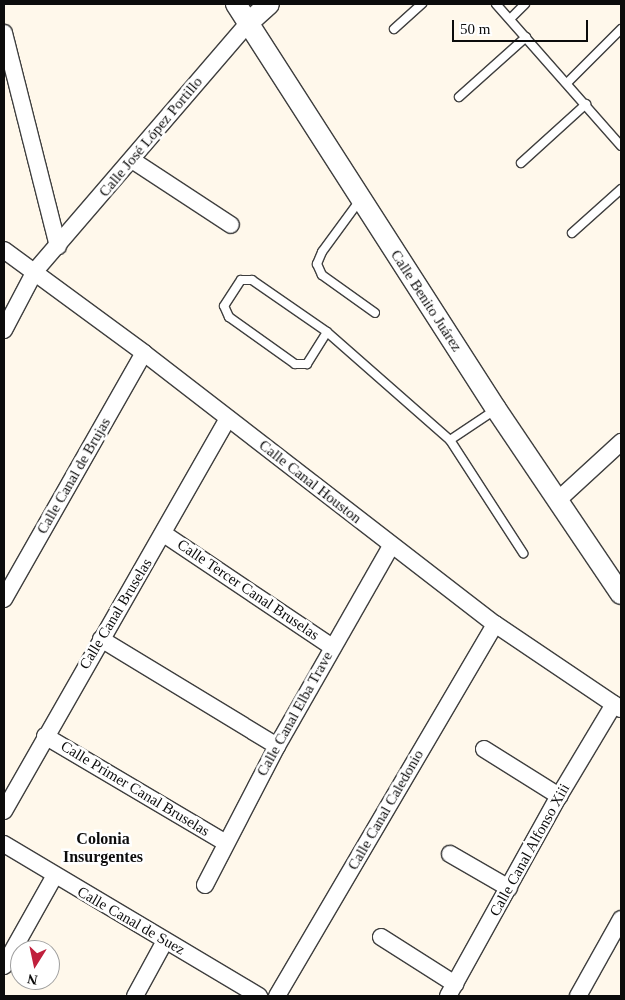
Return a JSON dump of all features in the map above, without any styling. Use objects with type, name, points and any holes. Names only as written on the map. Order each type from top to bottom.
[{"type":"street","name":"Calle Benito Juárez","points":[[236,4],[360,200],[496,409],[620,588]]},
{"type":"street","name":"Calle José López Portillo","points":[[4,330],[35,271],[248,23],[269,4]]},
{"type":"street","points":[[4,33],[7,59],[58,246]]},
{"type":"street","points":[[132,160],[231,225]]},
{"type":"street","name":"Calle Canal Houston","points":[[4,250],[144,353],[391,546],[495,624],[618,706]]},
{"type":"street","name":"Calle Canal de Brujas","points":[[4,599],[144,353]]},
{"type":"street","name":"Calle Canal Bruselas","points":[[4,811],[101,639],[164,534],[228,418]]},
{"type":"street","points":[[558,500],[621,442]]},
{"type":"street","name":"Calle Tercer Canal Bruselas","points":[[164,534],[332,647]]},
{"type":"street","name":"Calle Canal Elba Trave","points":[[205,885],[277,746],[391,546]]},
{"type":"street","name":"Calle Canal Caledonio","points":[[277,996],[495,624]]},
{"type":"street","points":[[101,639],[277,746]]},
{"type":"street","name":"Calle Canal Alfonso Xiii","points":[[452,990],[559,796],[618,706]]},
{"type":"street","name":"Calle Primer Canal Bruselas","points":[[45,736],[226,843]]},
{"type":"street","points":[[484,749],[559,796]]},
{"type":"street","name":"Calle Canal de Suez","points":[[4,844],[54,877],[259,996]]},
{"type":"street","points":[[450,854],[509,888]]},
{"type":"street","points":[[4,966],[54,877]]},
{"type":"street","points":[[578,996],[621,919]]},
{"type":"street","points":[[381,937],[452,990]]},
{"type":"street","points":[[135,996],[166,941]]},
{"type":"lane","points":[[394,29],[422,4]]},
{"type":"lane","points":[[496,4],[568,82],[621,146]]},
{"type":"lane","points":[[510,18],[524,4]]},
{"type":"lane","points":[[568,82],[621,30]]},
{"type":"lane","points":[[459,97],[526,36]]},
{"type":"lane","points":[[521,164],[586,104]]},
{"type":"lane","points":[[572,233],[621,189]]},
{"type":"lane","points":[[360,200],[322,252],[317,264],[322,275],[375,313]]},
{"type":"lane","points":[[327,332],[307,364],[295,364],[229,317],[224,306],[241,280],[252,280],[327,332],[450,440],[523,553]]},
{"type":"lane","points":[[450,440],[496,409]]},
{"type":"district","name":"Colonia Insurgentes","points":[[103,848]]}]
